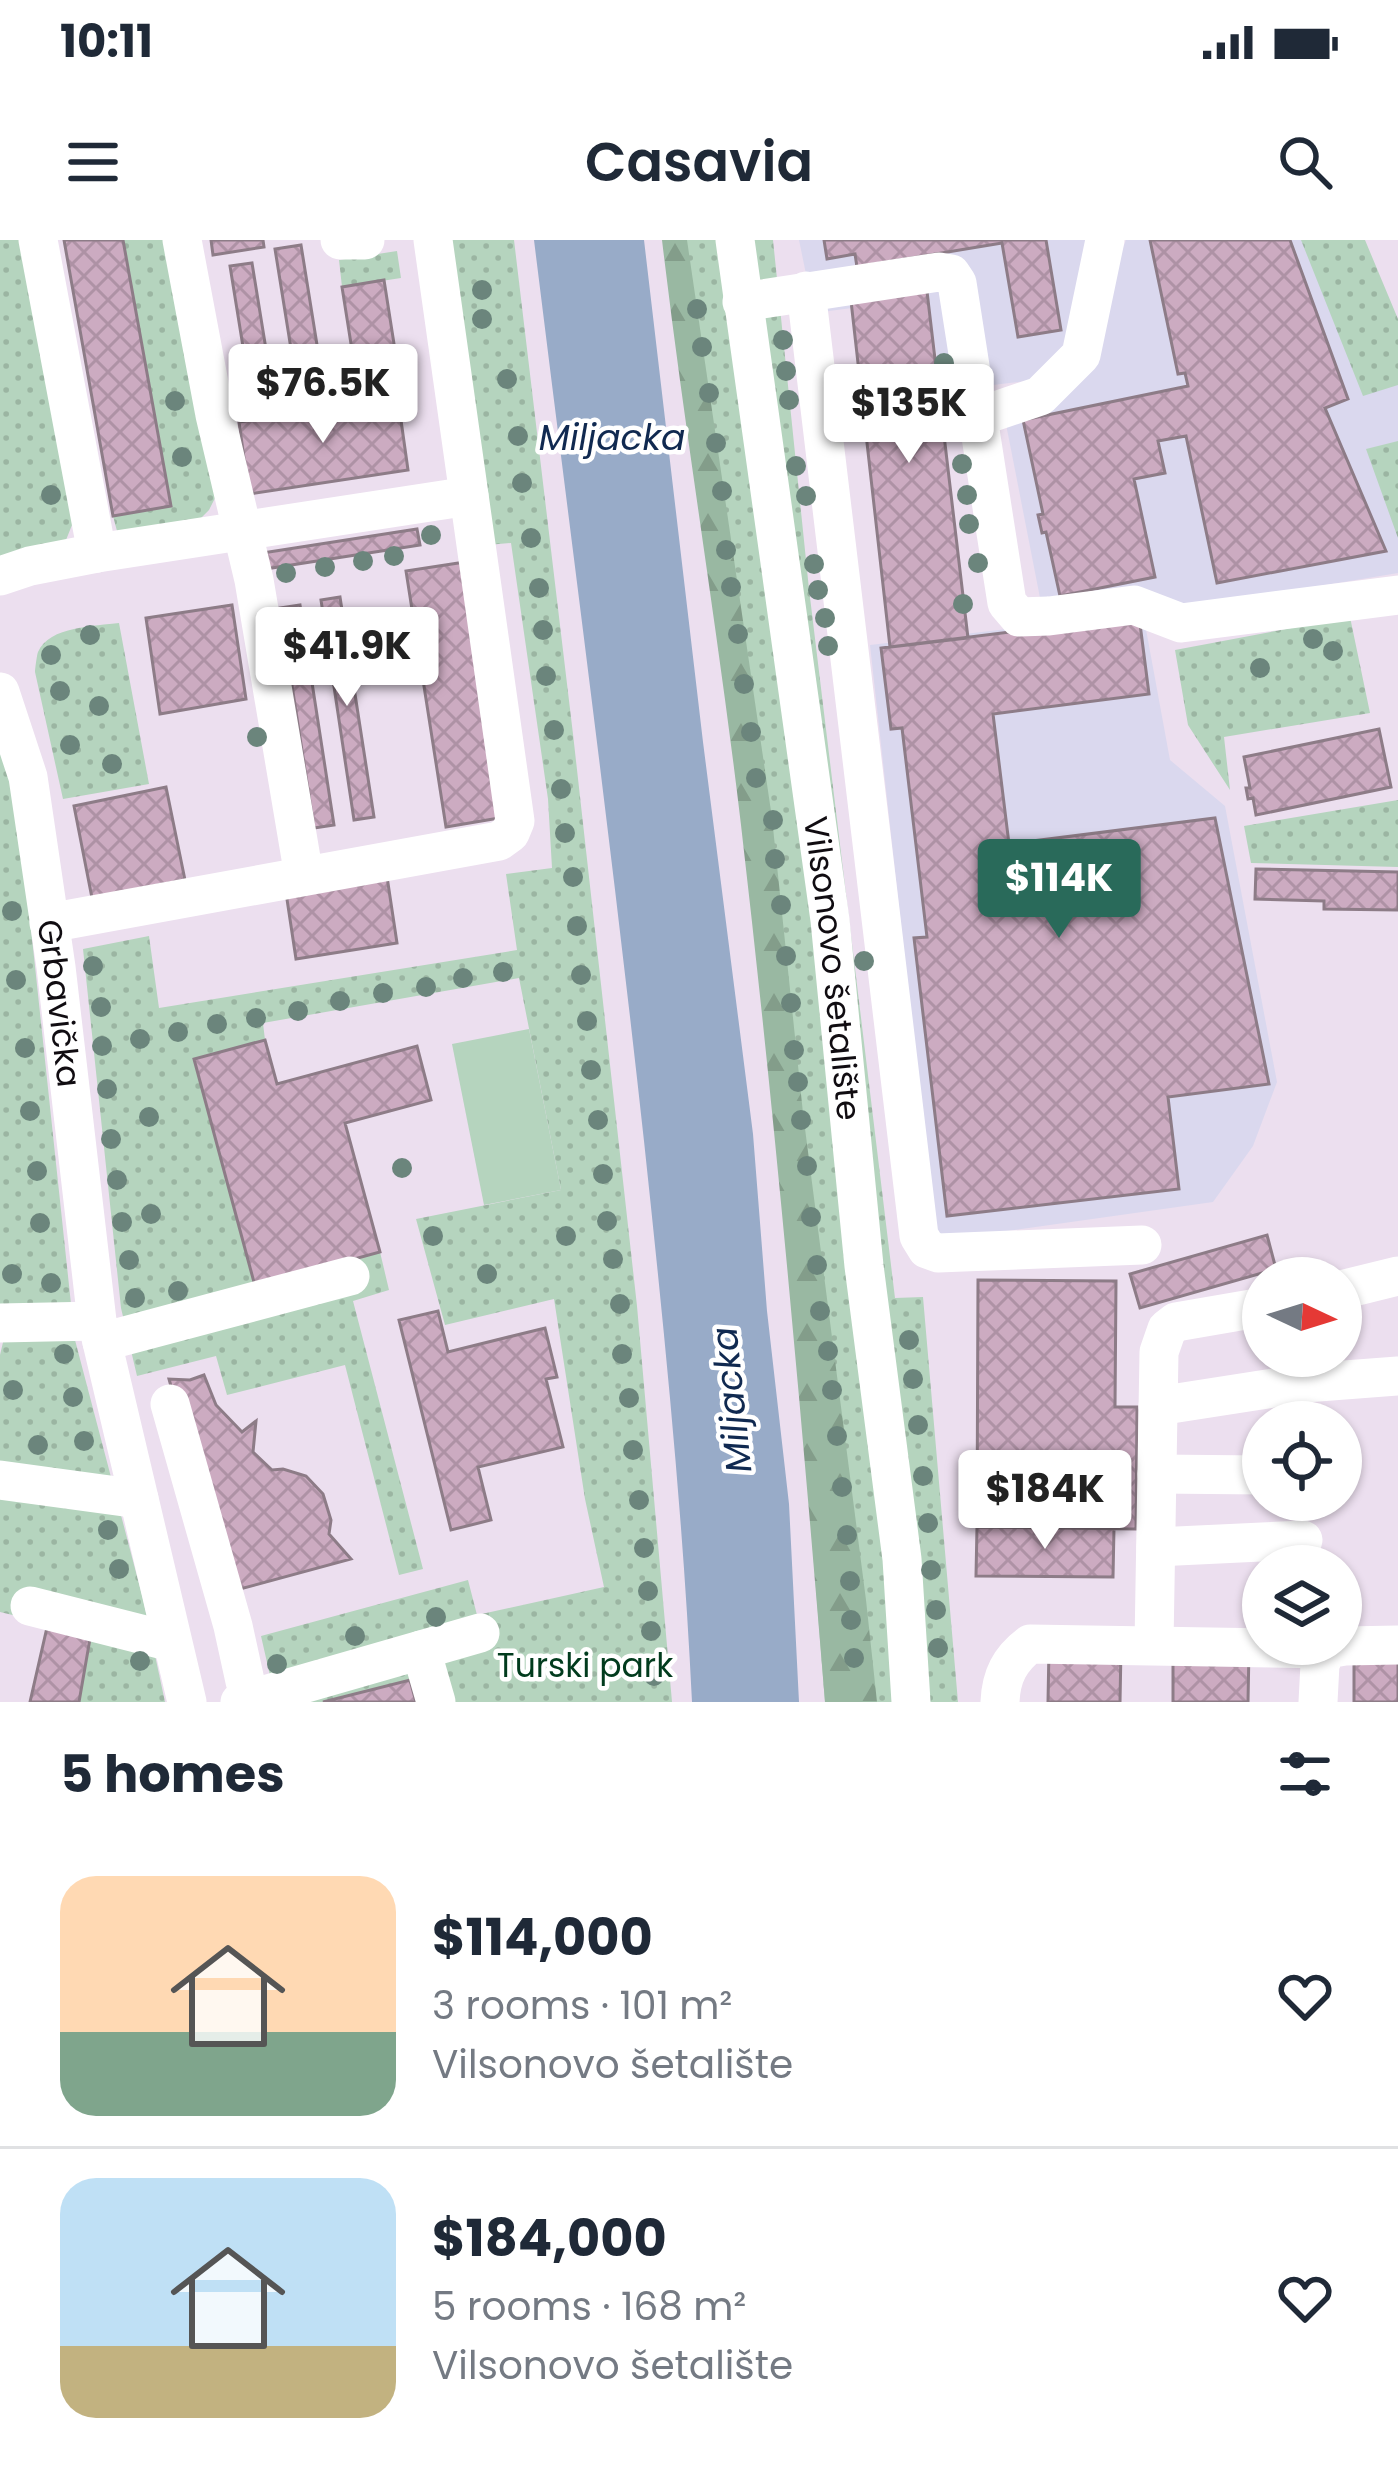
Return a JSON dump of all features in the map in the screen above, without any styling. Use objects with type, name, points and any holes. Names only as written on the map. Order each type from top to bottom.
[{"type":"street","points":[[38,240],[97,553]]},
{"type":"street","points":[[182,240],[215,415],[254,580],[304,876]]},
{"type":"street","points":[[340,240],[365,240]]},
{"type":"street","points":[[49,922],[499,841],[510,833],[515,820],[434,240]]},
{"type":"street","name":"Vilsonovo šetalište","points":[[735,240],[830,920],[864,1266],[902,1559],[911,1702]]},
{"type":"street","points":[[978,417],[1040,396],[1081,355],[1105,240]]},
{"type":"street","points":[[742,302],[951,274],[957,283],[1007,603],[1019,617],[1134,605],[1181,623],[1398,595]]},
{"type":"street","points":[[806,291],[919,1236],[927,1249],[938,1253],[1142,1245]]},
{"type":"street","points":[[0,576],[97,553],[470,496]]},
{"type":"street","name":"Grbavička","points":[[0,692],[28,777],[99,1331],[187,1702]]},
{"type":"street","points":[[805,726],[857,722]]},
{"type":"street","points":[[0,1323],[99,1331],[350,1276]]},
{"type":"street","points":[[1362,1285],[1398,1276]]},
{"type":"street","points":[[1154,1644],[1159,1352],[1167,1329],[1176,1322],[1242,1311]]},
{"type":"street","points":[[1158,1406],[1305,1383],[1398,1376]]},
{"type":"street","points":[[170,1404],[233,1626],[246,1700],[480,1633]]},
{"type":"street","points":[[1157,1474],[1242,1475]]},
{"type":"street","points":[[0,1480],[139,1499]]},
{"type":"street","points":[[1156,1547],[1303,1540]]},
{"type":"street","points":[[30,1606],[172,1642]]},
{"type":"street","points":[[1000,1702],[1011,1659],[1030,1644],[1242,1645]]},
{"type":"street","points":[[1362,1646],[1398,1645]]},
{"type":"street","points":[[421,1650],[436,1702]]},
{"type":"street","points":[[1318,1702],[1320,1665]]},
{"type":"shaded area","points":[[799,240],[1093,240],[1069,344],[1035,380],[942,391],[928,298],[814,313]]},
{"type":"shaded area","points":[[1126,240],[1355,240],[1398,353],[1398,573],[1181,609],[1042,608],[1006,424],[1065,397]]},
{"type":"shaded area","points":[[1143,613],[1170,760],[1225,806],[1277,1082],[1253,1146],[1213,1202],[936,1241],[870,645]]},
{"type":"green space","points":[[0,240],[30,240],[74,520],[66,540],[0,556]]},
{"type":"green space","points":[[123,240],[170,240],[215,498],[200,519],[117,531],[113,516],[170,505]]},
{"type":"green space","name":"Turski park","points":[[445,240],[514,240],[637,1306],[672,1702],[416,1702],[409,1680],[323,1702],[276,1702],[261,1636],[468,1580],[477,1615],[604,1587],[585,1499],[554,1299],[445,1325],[416,1219],[561,1190],[519,978],[263,1023],[265,1040],[194,1059],[255,1285],[380,1252],[389,1290],[353,1301],[423,1569],[399,1575],[345,1365],[227,1395],[216,1356],[137,1376],[121,1308],[83,949],[149,936],[159,1008],[517,950],[506,874],[552,868],[548,799],[511,543],[487,545]]},
{"type":"green space","points":[[662,240],[687,240],[772,818],[803,1113],[877,1702],[825,1702],[753,935]]},
{"type":"green space","points":[[669,240],[773,240],[809,589],[895,1298],[923,1297],[958,1702],[825,1702],[788,1237],[730,719]]},
{"type":"green space","points":[[1301,240],[1365,240],[1398,319],[1398,385],[1363,396]]},
{"type":"green space","points":[[397,251],[401,278],[342,287],[339,260]]},
{"type":"green space","points":[[1398,441],[1398,538],[1366,449]]},
{"type":"green space","points":[[1350,617],[1370,713],[1224,737],[1230,790],[1188,725],[1175,650]]},
{"type":"green space","points":[[119,623],[149,784],[63,799],[35,672],[38,652],[62,632]]},
{"type":"green space","points":[[0,722],[14,769],[71,1304],[0,1306]]},
{"type":"green space","points":[[1398,800],[1398,867],[1251,863],[1244,826]]},
{"type":"green space","points":[[529,1029],[561,1190],[484,1205],[452,1044]]},
{"type":"green space","points":[[4,1338],[75,1340],[165,1702],[79,1702],[91,1634],[0,1612],[0,1355]]},
{"type":"water","name":"Miljacka","points":[[534,240],[644,240],[753,1134],[789,1504],[799,1702],[692,1702],[666,1351],[644,1141]]},
{"type":"building","points":[[64,240],[123,240],[171,506],[113,516]]},
{"type":"building","points":[[211,240],[263,240],[264,247],[213,255]]},
{"type":"building","points":[[824,240],[1046,240],[1061,330],[1018,337],[1002,243],[857,267],[855,254],[827,259]]},
{"type":"building","points":[[1150,240],[1290,240],[1348,399],[1325,408],[1386,551],[1217,583],[1186,436],[1158,441],[1165,473],[1134,479],[1155,577],[1060,596],[1038,515],[1043,514],[1023,420],[1188,386],[1185,373],[1178,374]]},
{"type":"building","points":[[301,245],[322,376],[296,380],[275,249]]},
{"type":"building","points":[[252,263],[271,380],[249,384],[230,266]]},
{"type":"building","points":[[384,280],[397,363],[355,369],[342,287]]},
{"type":"building","points":[[926,283],[968,638],[890,647],[850,292]]},
{"type":"building","points":[[398,399],[408,470],[249,494],[239,422]]},
{"type":"building","points":[[417,529],[420,545],[259,570],[256,554]]},
{"type":"building","points":[[465,562],[505,817],[446,827],[406,571]]},
{"type":"building","points":[[340,597],[374,817],[354,820],[321,600]]},
{"type":"building","points":[[232,605],[246,699],[160,714],[146,618]]},
{"type":"building","points":[[300,605],[334,825],[314,828],[280,608]]},
{"type":"building","points":[[1139,616],[1149,694],[993,714],[1009,844],[1215,818],[1269,1084],[1168,1097],[1179,1189],[947,1216],[914,938],[927,937],[902,728],[891,729],[881,648]]},
{"type":"building","points":[[1379,729],[1391,787],[1256,815],[1253,798],[1248,799],[1244,757]]},
{"type":"building","points":[[166,787],[185,880],[92,898],[74,806]]},
{"type":"building","points":[[1256,869],[1398,872],[1398,910],[1324,909],[1324,901],[1255,899]]},
{"type":"building","points":[[386,870],[397,943],[296,959],[285,886]]},
{"type":"building","points":[[265,1040],[277,1084],[417,1046],[431,1100],[345,1123],[380,1252],[255,1286],[194,1059]]},
{"type":"building","points":[[1267,1235],[1273,1257],[1242,1257],[1242,1279],[1140,1308],[1130,1274]]},
{"type":"building","points":[[978,1280],[1116,1281],[1115,1407],[1137,1407],[1136,1529],[977,1527]]},
{"type":"building","points":[[438,1311],[448,1352],[545,1328],[557,1377],[546,1379],[563,1447],[478,1467],[491,1520],[451,1530],[399,1320]]},
{"type":"building","points":[[204,1375],[216,1405],[242,1432],[256,1421],[253,1452],[272,1470],[306,1476],[323,1494],[331,1520],[329,1534],[351,1559],[229,1592],[169,1379]]},
{"type":"building","points":[[977,1527],[1114,1528],[1113,1577],[976,1576]]},
{"type":"building","points":[[48,1623],[91,1633],[79,1702],[30,1702]]},
{"type":"building","points":[[1049,1648],[1121,1649],[1120,1702],[1048,1702]]},
{"type":"building","points":[[1173,1648],[1242,1649],[1242,1665],[1249,1665],[1248,1702],[1173,1702]]},
{"type":"building","points":[[1362,1656],[1398,1656],[1398,1702],[1354,1702],[1354,1665],[1362,1665]]},
{"type":"building","points":[[410,1680],[416,1702],[323,1702]]}]
